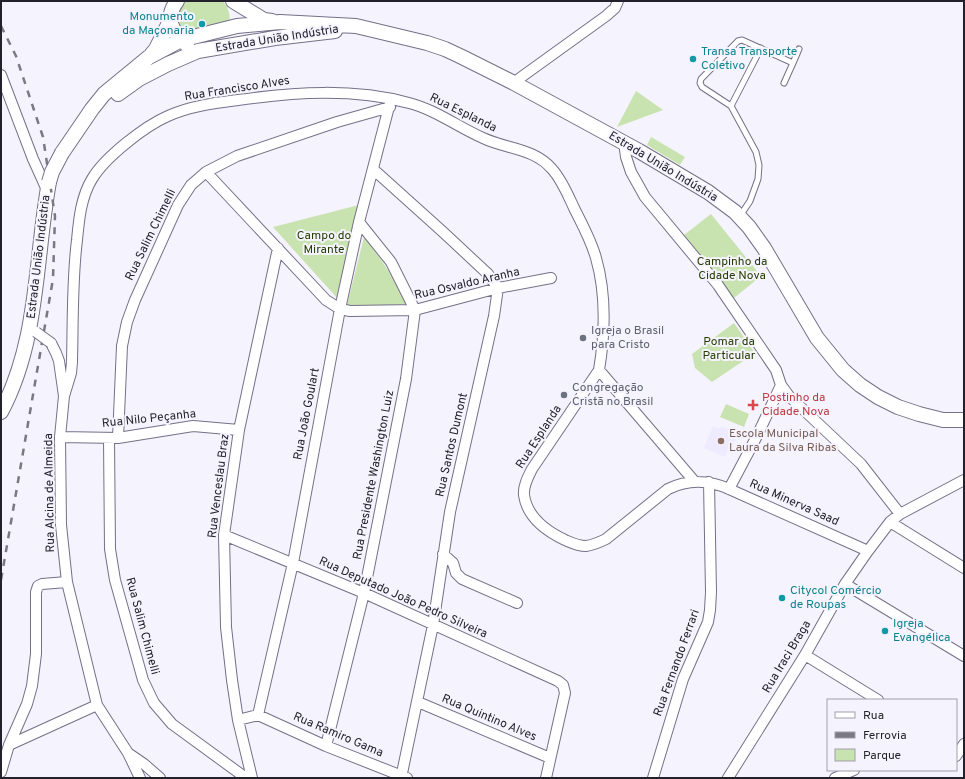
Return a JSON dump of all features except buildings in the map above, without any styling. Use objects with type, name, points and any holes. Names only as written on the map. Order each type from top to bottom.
[{"type":"main road","points":[[232,1],[264,20],[280,22]]},
{"type":"main road","points":[[223,46],[230,40],[237,26],[237,16],[232,1]]},
{"type":"main road","points":[[173,8],[177,35],[181,40],[198,51]]},
{"type":"main road","points":[[149,58],[156,49],[173,8]]},
{"type":"main road","name":"Estrada União Indústria","points":[[1,412],[13,388],[33,330],[48,186],[52,172],[62,153],[92,109],[104,94],[149,58],[181,40],[237,26],[280,22],[356,26],[445,49],[624,142],[708,192],[725,204],[747,224],[764,248],[818,338],[843,370],[860,385],[878,397],[898,407],[943,420],[964,420]]},
{"type":"main road","name":"Estrada União Indústria","points":[[92,109],[106,103],[139,79],[198,51],[275,38],[341,30],[356,26]]},
{"type":"street","points":[[514,84],[520,78],[606,16],[615,8],[618,1]]},
{"type":"street","points":[[1,75],[33,159],[48,186]]},
{"type":"street","name":"Rua Francisco Alves","points":[[64,396],[71,373],[73,271],[79,218],[83,198],[91,180],[101,166],[113,154],[147,128],[166,116],[184,110],[227,102],[304,92],[350,93],[390,103]]},
{"type":"street","name":"Rua João Goulart","points":[[258,715],[293,563],[340,309],[359,222],[390,103]]},
{"type":"street","name":"Rua Salim Chimelli","points":[[247,778],[172,724],[154,703],[143,680],[115,580],[110,549],[113,438],[122,346],[127,322],[135,300],[178,205],[191,185],[206,172],[237,156],[390,103]]},
{"type":"street","name":"Rua Esplanda","points":[[390,103],[420,106],[484,138],[533,154],[543,160],[560,180],[569,196],[596,259],[602,303],[602,351],[599,370],[532,469],[525,483],[523,493],[527,506],[534,518],[554,535],[575,545],[585,546],[596,544],[606,539],[668,490],[679,484],[709,482]]},
{"type":"street","points":[[624,142],[629,167],[645,197],[718,285],[776,370],[781,385],[789,396],[861,464],[900,514]]},
{"type":"street","points":[[373,169],[488,274],[498,288]]},
{"type":"street","points":[[206,172],[326,300],[340,309]]},
{"type":"street","points":[[359,222],[392,262],[415,310]]},
{"type":"street","name":"Rua Venceslau Braz","points":[[247,778],[232,680],[226,628],[224,535],[239,430],[278,248]]},
{"type":"street","name":"Rua Osvaldo Aranha","points":[[340,309],[415,310],[498,288],[551,278]]},
{"type":"street","name":"Rua Santos Dumont","points":[[403,777],[433,625],[450,512],[494,316],[498,288]]},
{"type":"street","name":"Rua Presidente Washington Luiz","points":[[326,746],[364,594],[406,379],[415,310]]},
{"type":"street","name":"Rua Alcina de Almeida","points":[[33,330],[51,343],[56,353],[59,361],[64,396],[60,437],[61,525],[67,582],[97,705],[128,753],[140,778]]},
{"type":"street","points":[[599,370],[695,482]]},
{"type":"street","points":[[729,488],[758,436],[781,385]]},
{"type":"street","name":"Rua Nilo Peçanha","points":[[60,437],[113,438],[193,426],[239,430]]},
{"type":"street","name":"Rua Iraci Braga","points":[[728,778],[805,655],[845,584],[890,522],[900,514],[964,480]]},
{"type":"street","name":"Rua Minerva Saad","points":[[709,482],[729,488],[868,551]]},
{"type":"street","name":"Rua Fernando Ferrari","points":[[652,778],[683,680],[708,622],[711,592],[709,482]]},
{"type":"street","points":[[890,522],[964,568]]},
{"type":"street","name":"Rua Deputado João Pedro Silveira","points":[[224,535],[364,594],[558,681],[563,685],[565,693],[550,758]]},
{"type":"street","points":[[444,554],[453,563],[456,573],[462,580],[517,603]]},
{"type":"street","points":[[1,772],[9,745],[27,704],[32,686],[36,654],[36,592],[38,586],[42,584],[67,582]]},
{"type":"street","points":[[845,584],[964,656]]},
{"type":"street","points":[[805,655],[876,699]]},
{"type":"street","name":"Rua Quintino Alves","points":[[418,702],[550,758]]},
{"type":"street","points":[[9,745],[97,705]]},
{"type":"street","points":[[238,720],[258,715]]},
{"type":"street","name":"Rua Ramiro Gama","points":[[258,715],[326,746],[403,777]]},
{"type":"street","points":[[128,753],[160,778]]},
{"type":"street","points":[[546,778],[550,758]]},
{"type":"street","points":[[835,778],[852,771]]},
{"type":"lane","points":[[740,217],[750,201],[758,179],[759,165],[756,152],[731,106],[702,87],[700,83],[701,79],[738,41],[742,40],[793,63]]},
{"type":"lane","points":[[731,106],[761,48]]},
{"type":"lane","points":[[784,82],[799,49]]},
{"type":"shaded area","name":"Escola Municipal Laura da Silva Ribas","points":[[713,426],[720,429],[721,426],[731,431],[730,436],[736,438],[733,445],[730,444],[725,457],[704,448]]},
{"type":"green space","points":[[183,1],[223,1],[229,12],[230,23],[181,34],[177,28],[177,10]]},
{"type":"green space","points":[[636,91],[663,110],[617,127]]},
{"type":"green space","points":[[651,137],[685,157],[680,165],[647,145]]},
{"type":"green space","name":"Campo do Mirante","points":[[359,205],[338,299],[273,227]]},
{"type":"green space","name":"Campinho da Cidade Nova","points":[[711,214],[761,276],[734,298],[684,235]]},
{"type":"green space","name":"Campo do Mirante","points":[[364,237],[393,277],[406,304],[371,306],[347,305]]},
{"type":"green space","name":"Pomar da Particular","points":[[734,323],[755,353],[712,382],[695,368],[692,354]]},
{"type":"green space","points":[[726,404],[749,414],[744,427],[720,417]]},
{"type":"railway","points":[[1,26],[16,56],[43,137],[55,216],[53,279],[1,580]]},
{"type":"place","name":"Monumento da Maçonaria","points":[[202,24]]},
{"type":"place","name":"Transa Transporte Coletivo","points":[[693,59]]},
{"type":"place","name":"Igreja o Brasil para Cristo","points":[[583,338]]},
{"type":"place","name":"Congregação Cristã no Brasil","points":[[564,395]]},
{"type":"place","name":"Postinho da Cidade Nova","points":[[753,405]]},
{"type":"place","name":"Escola Municipal Laura da Silva Ribas","points":[[721,441]]},
{"type":"place","name":"Citycol Comércio de Roupas","points":[[782,598]]},
{"type":"place","name":"Igreja Evangélica","points":[[885,631]]}]
